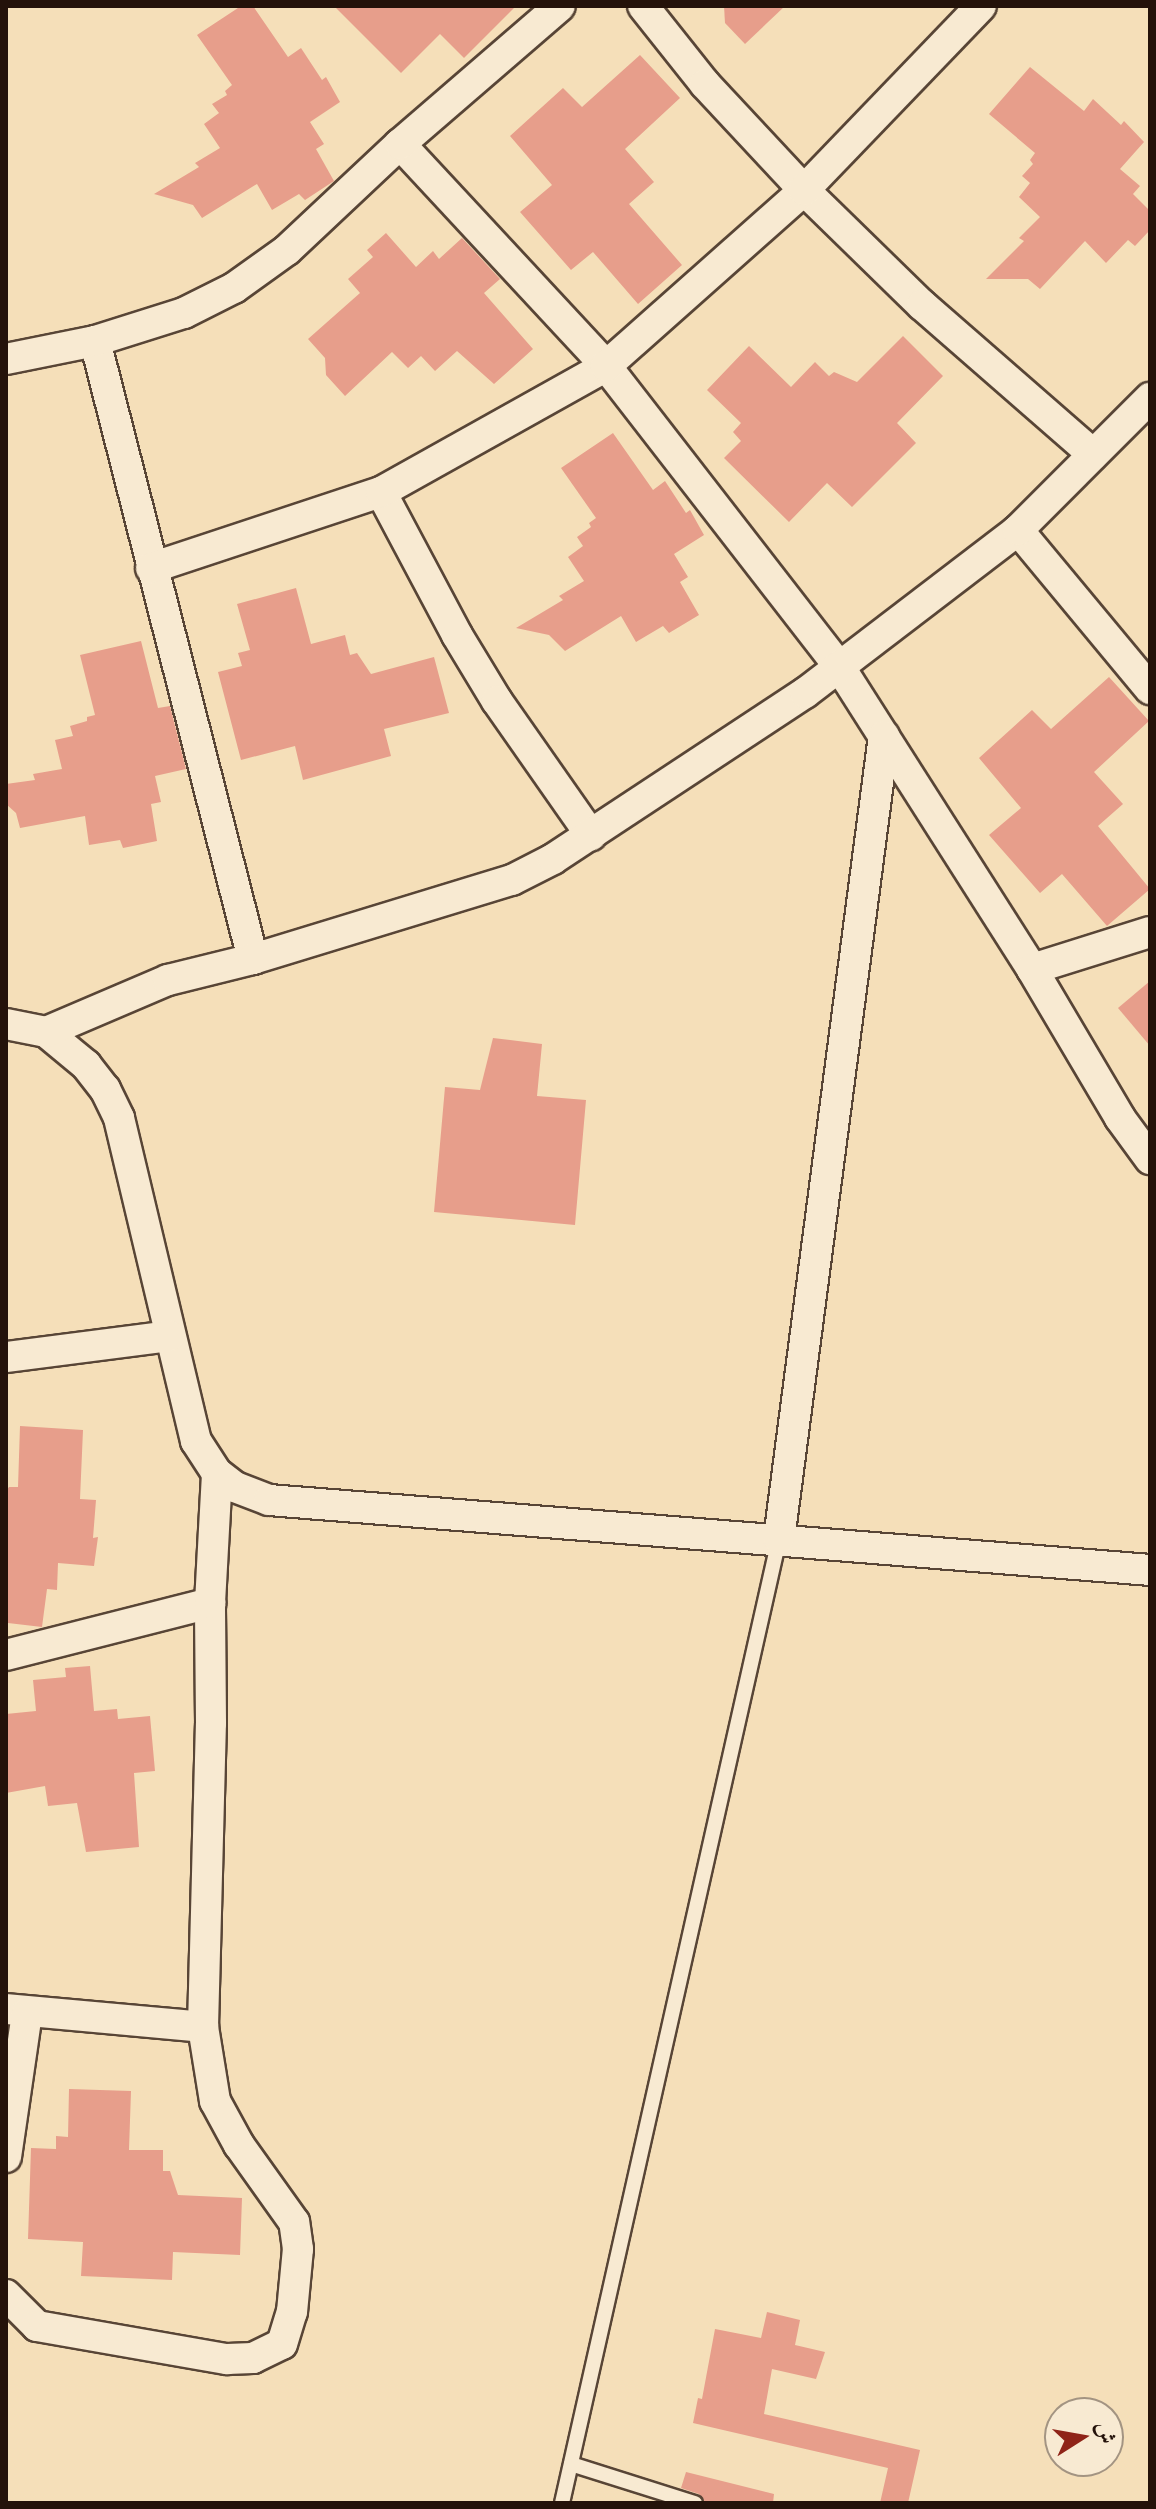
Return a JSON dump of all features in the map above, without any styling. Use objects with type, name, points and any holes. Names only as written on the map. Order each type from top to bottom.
[{"type":"street","points":[[6,359],[95,341],[184,313],[234,288],[287,250],[400,144],[560,6]]},
{"type":"street","points":[[643,6],[705,84],[804,190],[922,305],[1093,454]]},
{"type":"street","points":[[151,568],[381,492],[606,366],[804,190],[981,6]]},
{"type":"street","points":[[400,144],[606,366],[839,666],[1032,969],[1120,1118],[1150,1159]]},
{"type":"street","points":[[95,341],[253,959]]},
{"type":"street","points":[[46,1032],[168,980],[253,959],[512,880],[591,835],[805,693],[1018,530],[1150,398]]},
{"type":"street","points":[[381,492],[497,701],[591,835]]},
{"type":"street","points":[[1018,530],[1150,689]]},
{"type":"street","points":[[779,1539],[884,736]]},
{"type":"street","points":[[1032,969],[1150,932]]},
{"type":"street","points":[[6,1024],[46,1032],[86,1065],[105,1089],[119,1118],[196,1441],[217,1473],[235,1487],[269,1500],[1150,1570]]},
{"type":"street","points":[[6,1357],[170,1336]]},
{"type":"street","points":[[6,2295],[37,2326],[227,2359],[253,2358],[282,2344],[292,2312],[298,2249],[294,2222],[239,2145],[215,2101],[203,2027],[211,1723],[210,1603],[217,1473]]},
{"type":"street","points":[[6,1655],[210,1603]]},
{"type":"street","points":[[6,2157],[16,2011],[203,2027]]},
{"type":"lane","points":[[562,2503],[779,1539]]},
{"type":"lane","points":[[571,2464],[688,2502]]},
{"type":"building","points":[[241,6],[253,6],[288,57],[301,48],[322,80],[326,77],[340,102],[310,122],[324,144],[316,149],[334,181],[305,200],[299,194],[272,210],[257,184],[202,218],[193,205],[154,194],[199,167],[195,163],[220,148],[204,124],[219,113],[212,104],[227,95],[225,91],[232,85],[197,35]]},
{"type":"building","points":[[334,6],[516,6],[464,58],[440,34],[401,73]]},
{"type":"building","points":[[724,6],[785,6],[745,44],[725,23]]},
{"type":"building","points":[[640,55],[680,98],[625,149],[654,182],[629,204],[682,265],[638,304],[593,252],[571,270],[520,212],[552,185],[510,136],[563,88],[582,107]]},
{"type":"building","points":[[1030,67],[1084,111],[1093,99],[1121,125],[1124,121],[1144,142],[1120,169],[1140,186],[1133,194],[1150,211],[1150,230],[1135,246],[1128,240],[1106,263],[1085,241],[1040,289],[1028,279],[986,279],[1024,241],[1019,238],[1040,217],[1019,197],[1030,183],[1022,176],[1033,164],[1030,160],[1035,153],[989,114]]},
{"type":"building","points":[[386,233],[416,267],[433,251],[439,259],[462,238],[500,279],[484,293],[533,349],[494,384],[457,351],[435,371],[421,356],[408,368],[392,352],[345,396],[326,375],[325,358],[308,339],[360,293],[348,279],[373,257],[367,250]]},
{"type":"building","points":[[903,336],[943,376],[897,423],[916,443],[852,507],[827,483],[789,522],[724,458],[741,441],[733,432],[741,423],[707,390],[749,346],[791,387],[815,362],[829,376],[834,372],[857,382]]},
{"type":"building","points":[[613,433],[653,490],[665,481],[686,513],[690,510],[704,535],[674,554],[688,577],[680,582],[699,615],[669,633],[663,626],[636,642],[621,616],[565,651],[549,635],[516,628],[563,600],[559,596],[584,581],[568,557],[583,546],[577,537],[591,527],[589,523],[596,518],[561,468]]},
{"type":"building","points":[[296,588],[311,644],[345,635],[350,655],[357,653],[371,674],[434,657],[449,713],[384,729],[391,756],[303,780],[295,746],[241,760],[218,672],[242,666],[238,653],[250,650],[237,604]]},
{"type":"building","points":[[141,641],[158,708],[170,706],[186,769],[155,776],[161,802],[151,804],[157,841],[123,848],[120,840],[89,845],[85,816],[20,828],[16,813],[6,804],[6,784],[35,780],[33,774],[62,769],[55,740],[73,736],[70,726],[95,715],[80,655]]},
{"type":"building","points":[[1109,677],[1149,721],[1094,772],[1123,804],[1098,826],[1150,889],[1107,926],[1062,874],[1040,893],[989,835],[1021,808],[979,758],[1032,710],[1051,729]]},
{"type":"building","points":[[1150,981],[1150,1046],[1118,1008]]},
{"type":"building","points":[[493,1038],[542,1044],[537,1096],[586,1100],[575,1225],[434,1212],[445,1087],[480,1090]]},
{"type":"building","points":[[20,1426],[83,1430],[80,1499],[96,1500],[93,1538],[98,1537],[94,1566],[58,1563],[57,1590],[47,1589],[42,1627],[8,1623],[6,1614],[6,1491],[9,1487],[18,1487]]},
{"type":"building","points":[[90,1666],[94,1711],[117,1709],[118,1719],[150,1716],[155,1771],[134,1773],[139,1847],[86,1852],[77,1803],[48,1806],[45,1786],[6,1793],[6,1714],[36,1711],[33,1680],[66,1677],[65,1668]]},
{"type":"building","points":[[69,2089],[131,2091],[129,2150],[163,2150],[163,2171],[170,2171],[178,2195],[242,2198],[240,2255],[173,2252],[172,2280],[81,2276],[83,2242],[28,2239],[31,2148],[56,2149],[56,2136],[68,2137]]},
{"type":"building","points":[[767,2312],[800,2320],[795,2345],[825,2352],[816,2379],[772,2369],[764,2414],[920,2450],[908,2503],[880,2503],[888,2468],[693,2423],[698,2398],[702,2399],[715,2329],[761,2338]]},
{"type":"building","points":[[686,2472],[774,2494],[773,2503],[705,2503],[699,2494],[681,2488]]}]
